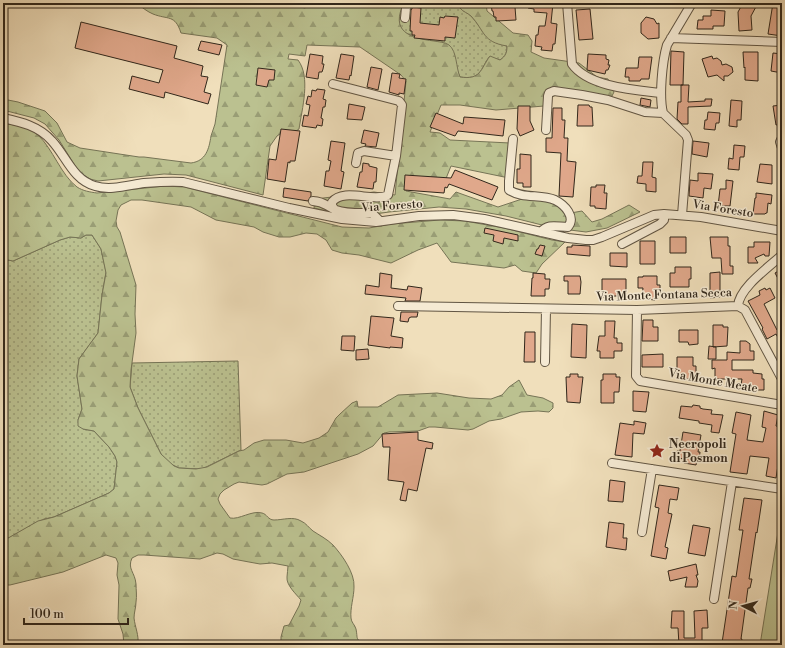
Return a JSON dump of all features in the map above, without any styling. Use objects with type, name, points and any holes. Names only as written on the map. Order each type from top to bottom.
[{"type":"street","points":[[405,18],[408,3]]},
{"type":"street","points":[[568,3],[572,64],[580,73],[606,84],[621,88],[661,93]]},
{"type":"street","points":[[682,215],[688,140],[686,135],[663,113],[661,106],[661,93],[664,53],[667,45],[692,3]]},
{"type":"street","points":[[672,38],[782,42]]},
{"type":"street","points":[[333,84],[399,102],[402,105],[396,156],[388,195],[380,197],[356,195],[336,197],[332,202],[332,206],[336,210]]},
{"type":"street","points":[[546,130],[548,96],[554,91],[595,98],[645,112],[663,113]]},
{"type":"street","name":"Via Foresto","points":[[3,118],[32,126],[44,133],[78,176],[95,186],[109,188],[145,183],[170,181],[183,182],[322,216],[356,221],[380,221],[419,216],[453,215],[484,219],[568,238],[593,240],[612,234],[650,216],[664,214],[715,219],[782,231]]},
{"type":"street","points":[[782,138],[780,142],[782,148]]},
{"type":"street","points":[[513,139],[509,190],[515,194],[555,200],[570,214],[570,224],[568,227],[549,226],[544,228],[541,232]]},
{"type":"street","points":[[356,163],[358,153],[364,151],[396,156]]},
{"type":"street","points":[[313,201],[323,202],[336,210],[353,213],[372,213],[380,221]]},
{"type":"street","points":[[622,244],[660,224],[664,220],[664,214]]},
{"type":"street","name":"Via Monte Fontana Secca","points":[[398,306],[637,310],[738,306],[738,300],[754,280],[782,255]]},
{"type":"street","points":[[738,306],[744,310],[782,379]]},
{"type":"street","points":[[545,362],[546,309]]},
{"type":"street","name":"Via Monte Meate","points":[[637,310],[636,376],[640,381],[782,405]]},
{"type":"street","points":[[612,463],[782,489]]},
{"type":"street","points":[[642,532],[652,469]]},
{"type":"street","points":[[714,599],[732,482]]},
{"type":"green space","points":[[137,3],[241,3],[264,7],[274,3],[288,4],[305,8],[312,3],[404,3],[399,20],[404,31],[417,38],[449,45],[454,51],[460,77],[467,78],[479,73],[490,56],[500,60],[504,57],[506,52],[507,46],[488,39],[476,21],[460,8],[461,3],[486,3],[487,11],[513,33],[528,35],[532,41],[531,52],[544,58],[579,63],[597,77],[608,79],[614,92],[611,98],[562,93],[551,97],[544,106],[496,110],[460,105],[441,105],[430,132],[440,133],[450,140],[510,143],[509,178],[451,166],[445,181],[408,176],[406,191],[450,199],[456,192],[498,207],[525,198],[542,195],[561,208],[565,214],[582,211],[592,222],[602,219],[629,205],[640,212],[607,228],[586,232],[554,228],[506,216],[466,209],[439,207],[368,215],[344,215],[314,208],[315,199],[374,192],[395,195],[406,81],[401,75],[360,47],[307,45],[305,56],[289,54],[288,59],[298,60],[304,75],[305,84],[299,129],[293,133],[283,132],[277,136],[270,146],[263,195],[186,175],[164,174],[98,181],[90,179],[79,172],[59,140],[45,124],[34,118],[3,110],[3,99],[18,102],[45,111],[57,123],[67,142],[80,148],[139,157],[191,163],[196,162],[206,154],[215,124],[227,45],[217,38],[181,33],[179,27],[173,20],[151,13]]},
{"type":"green space","points":[[241,3],[274,3],[264,7]]},
{"type":"green space","points":[[274,3],[312,3],[305,8],[288,4]]},
{"type":"green space","points":[[404,3],[461,3],[460,8],[471,16],[489,38],[494,42],[507,46],[506,54],[500,60],[489,57],[479,73],[472,77],[460,77],[456,67],[424,40],[403,32],[399,22],[400,11]]},
{"type":"green space","points":[[3,123],[22,127],[35,132],[48,147],[71,182],[77,187],[89,192],[97,193],[165,186],[184,187],[342,227],[369,228],[391,224],[440,220],[465,221],[565,242],[542,264],[536,273],[522,271],[515,265],[504,268],[451,262],[437,243],[391,263],[332,250],[326,240],[317,234],[306,233],[290,237],[279,237],[263,232],[254,227],[216,220],[191,207],[142,200],[131,200],[121,205],[118,210],[116,221],[117,227],[120,232],[136,285],[136,333],[130,387],[138,408],[161,454],[174,466],[179,468],[196,469],[207,467],[244,450],[254,443],[264,440],[286,440],[303,443],[319,438],[328,432],[340,414],[352,403],[357,401],[358,407],[378,407],[398,395],[437,393],[469,398],[491,399],[502,395],[509,387],[519,380],[527,395],[543,398],[553,403],[553,408],[549,412],[521,412],[501,419],[489,421],[468,430],[429,427],[418,431],[384,433],[373,446],[358,454],[304,472],[287,474],[267,484],[262,485],[239,482],[224,490],[220,494],[218,499],[220,504],[230,518],[237,518],[258,512],[264,514],[272,520],[291,518],[304,523],[333,545],[344,559],[354,582],[351,619],[356,629],[358,639],[362,645],[281,645],[281,637],[284,626],[289,625],[301,600],[288,583],[288,566],[272,563],[260,564],[249,562],[233,559],[223,554],[217,553],[200,559],[144,555],[138,555],[132,558],[130,565],[136,584],[134,618],[138,645],[124,645],[123,634],[118,619],[119,585],[117,575],[118,563],[116,558],[106,555],[63,572],[10,585],[3,585],[3,541],[38,521],[54,517],[109,493],[114,489],[117,462],[109,447],[94,431],[83,429],[78,426],[78,420],[82,409],[77,376],[79,359],[98,333],[106,273],[101,249],[92,235],[86,235],[81,238],[70,237],[60,240],[13,261],[3,259]]},
{"type":"green space","points":[[86,235],[92,235],[101,249],[106,272],[98,333],[79,359],[77,376],[82,409],[78,420],[83,429],[94,431],[115,456],[117,462],[114,489],[109,493],[54,517],[44,519],[3,541],[3,259],[13,261],[60,240],[70,237],[81,238]]},
{"type":"green space","points":[[238,361],[241,450],[202,469],[179,468],[169,463],[161,454],[138,408],[130,387],[132,363]]},
{"type":"green space","points":[[782,507],[782,645],[760,645]]},
{"type":"building","points":[[491,3],[510,3],[511,7],[515,7],[516,20],[496,21]]},
{"type":"building","points":[[529,3],[553,3],[551,23],[557,24],[555,44],[553,44],[552,51],[541,50],[542,47],[535,46],[539,26],[545,26],[547,13],[534,12],[534,9],[528,8]]},
{"type":"building","points":[[743,3],[758,3],[751,16],[752,30],[739,31],[738,12]]},
{"type":"building","points":[[773,3],[782,5],[782,36],[768,34]]},
{"type":"building","points":[[413,7],[421,8],[420,23],[439,25],[440,17],[458,17],[455,38],[445,37],[445,41],[414,38],[415,35],[412,35],[412,31],[410,31],[411,10]]},
{"type":"building","points":[[590,9],[593,39],[579,40],[576,10]]},
{"type":"building","points":[[711,10],[725,11],[724,26],[713,26],[713,29],[697,29],[698,20],[703,20],[703,16],[711,16]]},
{"type":"building","points":[[646,17],[654,19],[657,24],[659,23],[659,38],[648,39],[641,33],[641,23]]},
{"type":"building","points":[[81,22],[177,46],[174,58],[203,66],[201,76],[208,77],[204,92],[211,94],[208,104],[165,92],[164,98],[129,89],[132,76],[159,83],[163,70],[75,48]]},
{"type":"building","points":[[201,41],[222,45],[219,55],[198,50]]},
{"type":"building","points":[[671,51],[684,52],[683,85],[670,85]]},
{"type":"building","points":[[743,52],[758,52],[758,81],[745,80]]},
{"type":"building","points":[[773,53],[782,54],[782,73],[771,71]]},
{"type":"building","points":[[310,54],[323,56],[323,69],[322,72],[319,72],[318,79],[306,77]]},
{"type":"building","points":[[341,54],[354,56],[349,80],[336,78]]},
{"type":"building","points":[[588,54],[606,55],[606,59],[609,60],[608,65],[610,65],[605,74],[587,70]]},
{"type":"building","points":[[712,56],[713,59],[717,58],[721,61],[722,65],[726,64],[732,67],[733,72],[728,76],[724,76],[724,81],[717,75],[708,77],[702,59]]},
{"type":"building","points":[[639,57],[652,57],[649,79],[629,81],[629,77],[625,77],[626,68],[638,68]]},
{"type":"building","points":[[371,67],[382,69],[378,90],[367,87]]},
{"type":"building","points":[[258,68],[275,70],[274,80],[269,80],[267,87],[256,85]]},
{"type":"building","points":[[392,73],[400,74],[399,78],[406,79],[404,94],[399,93],[399,95],[389,92]]},
{"type":"building","points":[[681,85],[689,85],[688,102],[712,99],[711,106],[688,107],[688,124],[682,124],[677,119],[678,102],[681,102]]},
{"type":"building","points":[[317,89],[325,90],[323,99],[326,100],[321,118],[323,119],[322,126],[317,125],[316,128],[302,126],[304,115],[308,116],[310,105],[306,104],[308,96],[311,97],[312,90],[316,91]]},
{"type":"building","points":[[641,98],[651,100],[650,107],[640,105]]},
{"type":"building","points":[[731,100],[742,101],[741,120],[737,120],[737,127],[729,126]]},
{"type":"building","points":[[349,104],[365,107],[362,120],[347,119]]},
{"type":"building","points":[[578,105],[589,105],[592,107],[593,126],[577,126]]},
{"type":"building","points":[[782,105],[782,124],[776,125],[773,106]]},
{"type":"building","points":[[518,106],[530,106],[530,121],[534,130],[520,136],[517,129]]},
{"type":"building","points":[[553,108],[562,108],[562,120],[565,120],[564,138],[568,138],[567,161],[576,162],[573,197],[559,196],[561,153],[546,152],[546,138],[552,138]]},
{"type":"building","points":[[708,112],[720,113],[719,123],[716,123],[715,130],[704,129]]},
{"type":"building","points":[[436,113],[463,124],[464,117],[505,120],[503,136],[458,131],[455,136],[430,127]]},
{"type":"building","points":[[281,129],[300,131],[295,161],[290,161],[290,163],[288,162],[285,182],[267,179],[269,159],[276,160]]},
{"type":"building","points":[[364,130],[379,133],[376,147],[365,146],[366,144],[361,143]]},
{"type":"building","points":[[331,141],[345,143],[341,171],[344,172],[341,189],[324,186],[326,171],[329,171],[331,161],[328,160]]},
{"type":"building","points":[[693,141],[709,143],[707,157],[692,154]]},
{"type":"building","points":[[734,145],[745,146],[744,157],[740,157],[739,170],[728,169],[729,158],[733,159]]},
{"type":"building","points":[[520,154],[531,155],[531,187],[523,187],[523,183],[517,183],[517,169],[520,169]]},
{"type":"building","points":[[643,162],[653,162],[652,177],[656,178],[656,192],[646,191],[646,184],[637,183],[638,176],[642,176]]},
{"type":"building","points":[[363,163],[377,168],[376,182],[374,182],[373,189],[357,187],[360,172],[362,172]]},
{"type":"building","points":[[760,164],[772,165],[772,184],[757,182]]},
{"type":"building","points":[[455,170],[498,187],[492,200],[449,184],[447,188],[445,187],[444,193],[404,190],[405,175],[451,178]]},
{"type":"building","points":[[698,173],[713,174],[711,189],[704,188],[703,198],[689,196],[690,180],[698,181]]},
{"type":"building","points":[[726,180],[733,181],[730,206],[718,206],[720,189],[726,189]]},
{"type":"building","points":[[596,185],[605,185],[604,193],[607,193],[606,209],[590,206],[591,187],[596,187]]},
{"type":"building","points":[[284,188],[311,192],[311,196],[308,201],[283,197]]},
{"type":"building","points":[[756,193],[772,195],[771,204],[768,203],[767,213],[765,214],[753,214]]},
{"type":"building","points":[[485,228],[518,235],[518,241],[504,238],[503,244],[493,241],[494,235],[484,233]]},
{"type":"building","points":[[670,237],[686,237],[686,253],[670,253]]},
{"type":"building","points":[[710,237],[728,237],[728,246],[730,246],[730,266],[733,266],[733,274],[722,274],[721,258],[712,258]]},
{"type":"building","points":[[640,241],[655,241],[655,264],[640,264]]},
{"type":"building","points":[[754,242],[770,242],[769,256],[765,256],[764,254],[755,258],[758,263],[748,263],[748,247],[754,247]]},
{"type":"building","points":[[540,245],[545,246],[542,256],[535,254]]},
{"type":"building","points":[[572,245],[590,246],[590,256],[567,254],[567,247],[572,247]]},
{"type":"building","points":[[610,253],[627,253],[627,267],[610,266]]},
{"type":"building","points":[[675,267],[691,267],[689,287],[670,287],[670,273],[675,273]]},
{"type":"building","points":[[782,269],[782,286],[775,273]]},
{"type":"building","points":[[720,272],[720,297],[710,298],[710,273]]},
{"type":"building","points":[[380,273],[392,275],[391,288],[407,290],[408,286],[422,288],[420,301],[405,301],[406,298],[365,294],[366,285],[379,287]]},
{"type":"building","points":[[533,273],[545,274],[545,279],[550,279],[549,289],[545,289],[545,296],[531,296]]},
{"type":"building","points":[[564,276],[580,276],[580,294],[568,294],[568,281],[564,281]]},
{"type":"building","points":[[657,276],[657,285],[660,285],[660,296],[655,296],[655,300],[642,297],[643,288],[638,288],[638,277]]},
{"type":"building","points":[[602,279],[626,279],[626,296],[602,297]]},
{"type":"building","points":[[765,288],[766,290],[770,288],[775,298],[764,304],[777,330],[782,327],[782,345],[776,334],[767,339],[762,329],[763,328],[748,301],[760,295],[759,291]]},
{"type":"building","points":[[401,312],[418,312],[417,317],[409,318],[408,322],[400,321]]},
{"type":"building","points":[[371,316],[394,318],[391,336],[403,338],[402,348],[368,345]]},
{"type":"building","points":[[643,320],[653,320],[653,327],[658,327],[658,341],[642,341]]},
{"type":"building","points":[[605,321],[615,321],[614,338],[617,338],[617,343],[622,343],[622,351],[614,351],[614,358],[600,358],[600,351],[597,351],[599,336],[605,336]]},
{"type":"building","points":[[572,324],[587,325],[586,358],[571,357]]},
{"type":"building","points":[[713,325],[723,325],[723,327],[728,327],[727,346],[713,347]]},
{"type":"building","points":[[679,330],[698,330],[698,344],[689,345],[688,342],[679,342]]},
{"type":"building","points":[[525,332],[535,332],[535,362],[524,362]]},
{"type":"building","points":[[342,336],[355,336],[354,351],[341,350]]},
{"type":"building","points":[[740,341],[746,341],[750,344],[750,351],[754,351],[754,360],[732,360],[732,370],[753,370],[753,373],[762,374],[762,379],[764,379],[764,390],[754,390],[754,387],[751,387],[751,385],[741,385],[742,379],[715,379],[715,368],[712,369],[712,360],[727,360],[727,352],[740,353]]},
{"type":"building","points":[[709,346],[716,347],[716,359],[708,359]]},
{"type":"building","points":[[368,349],[369,359],[356,360],[356,350]]},
{"type":"building","points":[[663,354],[663,367],[642,367],[642,355]]},
{"type":"building","points":[[677,357],[693,357],[693,366],[696,366],[696,379],[681,379],[681,376],[677,376]]},
{"type":"building","points":[[570,374],[578,374],[578,377],[583,377],[580,403],[567,402],[566,377],[570,377]]},
{"type":"building","points":[[603,374],[616,374],[616,377],[620,377],[619,392],[614,392],[614,403],[601,403],[601,380],[603,380]]},
{"type":"building","points":[[633,391],[649,392],[646,412],[633,411]]},
{"type":"building","points":[[693,405],[700,406],[700,408],[703,409],[712,410],[711,414],[723,415],[719,433],[711,432],[712,425],[699,423],[699,421],[679,418],[681,406],[692,407]]},
{"type":"building","points":[[764,411],[778,415],[776,426],[780,427],[779,433],[781,433],[778,449],[782,449],[782,460],[779,459],[776,478],[766,476],[769,458],[750,456],[747,474],[730,472],[736,434],[732,433],[736,412],[751,415],[747,440],[763,442],[766,428],[762,427]]},
{"type":"building","points":[[634,421],[646,423],[644,434],[633,433],[632,457],[615,455],[620,423],[634,425]]},
{"type":"building","points":[[418,432],[418,440],[433,443],[432,449],[426,448],[417,491],[408,489],[406,501],[400,500],[404,482],[388,480],[390,447],[383,447],[382,434]]},
{"type":"building","points":[[683,432],[701,435],[698,452],[700,452],[699,461],[697,461],[696,465],[684,463],[685,459],[676,458],[677,451],[680,451]]},
{"type":"building","points":[[610,480],[625,482],[623,502],[608,501]]},
{"type":"building","points":[[659,485],[679,488],[677,500],[670,499],[668,513],[672,514],[665,547],[668,548],[666,559],[651,556],[659,508],[655,507]]},
{"type":"building","points":[[744,498],[762,500],[749,579],[752,579],[750,588],[748,588],[741,645],[736,645],[722,643],[732,576],[736,577],[743,530],[739,530]]},
{"type":"building","points":[[609,522],[624,524],[623,538],[627,538],[626,550],[606,547]]},
{"type":"building","points":[[693,525],[710,528],[705,556],[688,553]]},
{"type":"building","points":[[696,564],[698,575],[696,575],[698,581],[697,587],[685,587],[687,577],[670,581],[668,571]]},
{"type":"building","points":[[707,610],[708,628],[702,628],[702,645],[679,645],[678,628],[671,628],[672,611],[684,611],[684,638],[695,638],[694,611]]},
{"type":"place","name":"Necropoli di Posmon","points":[[657,451]]}]
